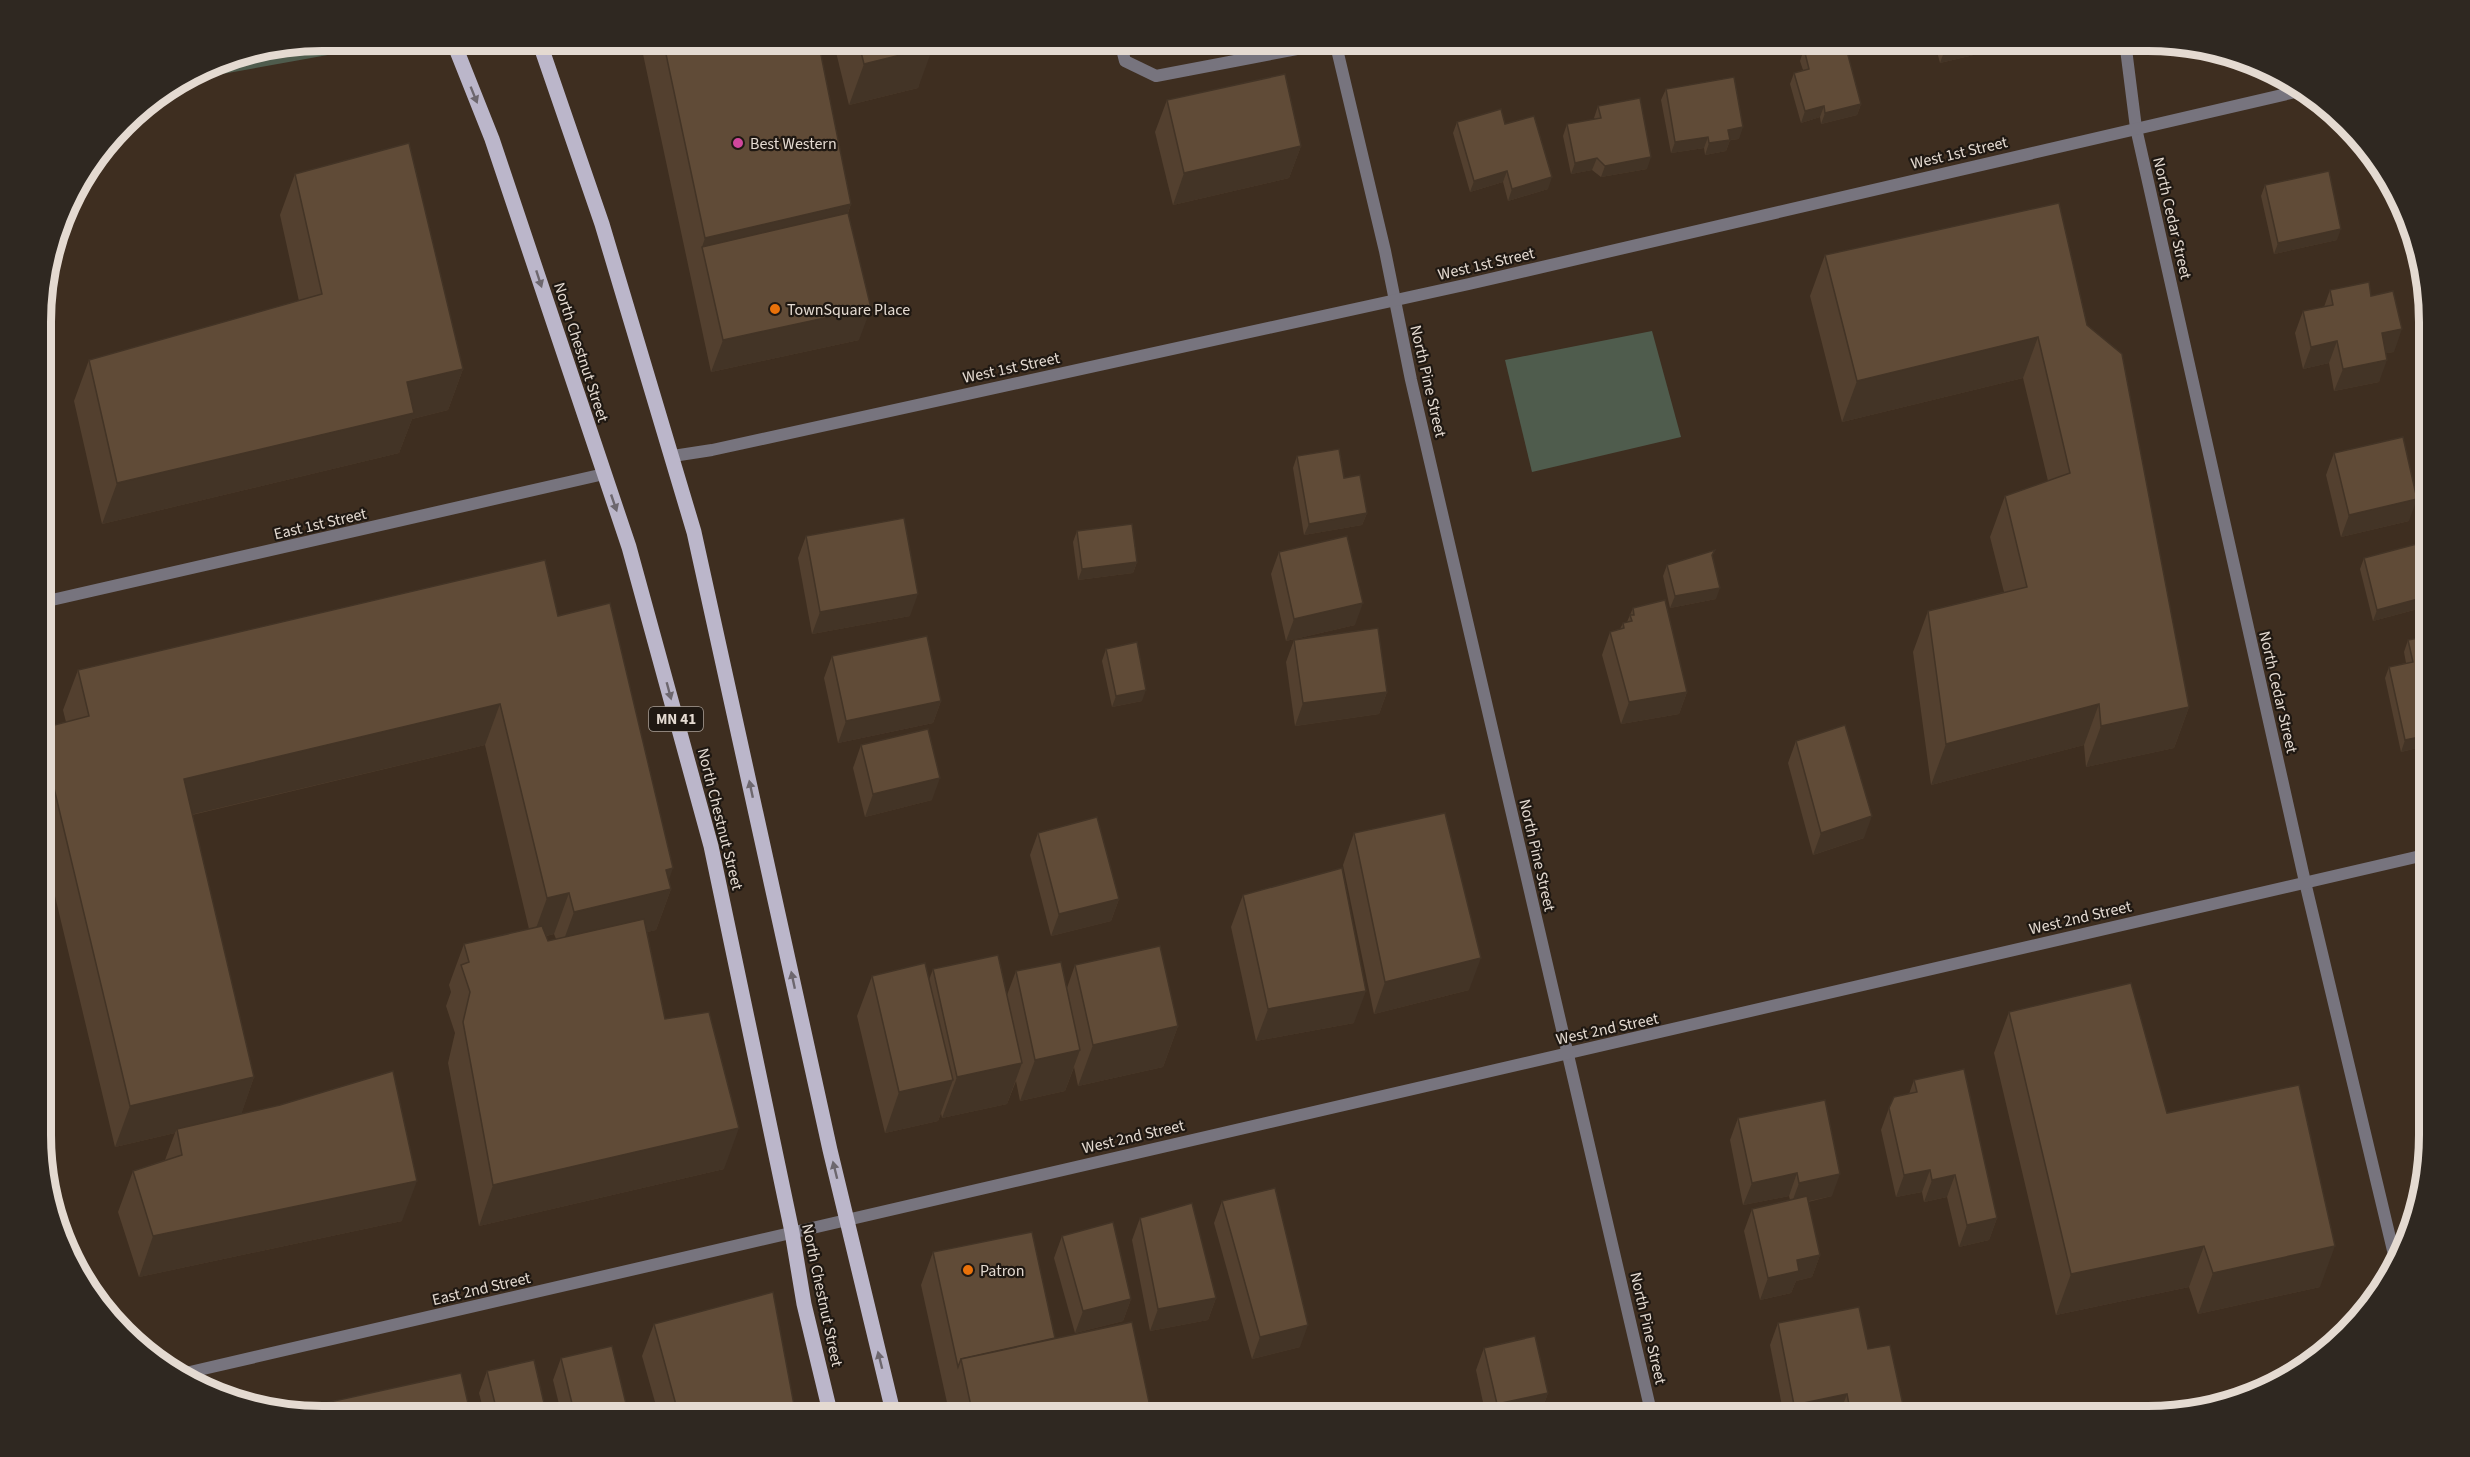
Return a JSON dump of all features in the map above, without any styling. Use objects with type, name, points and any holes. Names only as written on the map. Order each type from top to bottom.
[{"type":"main road","name":"North Chestnut Street","points":[[457,51],[492,139],[629,547],[711,846],[792,1232],[804,1304],[829,1406]]},
{"type":"main road","name":"North Chestnut Street","points":[[543,51],[602,224],[694,531],[830,1150],[861,1287],[891,1406]]},
{"type":"street","points":[[1123,51],[1125,61],[1156,76],[1285,51]]},
{"type":"street","name":"North Pine Street","points":[[1339,51],[1385,251],[1393,300],[1650,1406]]},
{"type":"street","name":"North Cedar Street","points":[[2127,51],[2136,128],[2305,882],[2393,1250]]},
{"type":"street","name":"West 1st Street","points":[[673,456],[712,450],[1393,300],[2292,93]]},
{"type":"street","name":"East 1st Street","points":[[51,600],[604,474]]},
{"type":"street","name":"West 2nd Street","points":[[792,1232],[2419,856]]},
{"type":"street","name":"East 2nd Street","points":[[190,1372],[792,1232]]},
{"type":"green space","points":[[350,51],[207,77],[235,65],[269,56],[287,53]]},
{"type":"green space","points":[[1652,331],[1681,437],[1532,472],[1505,360]]},
{"type":"building","name":"Best Western","points":[[665,51],[820,51],[851,204],[705,238]]},
{"type":"building","points":[[861,51],[917,51],[864,64]]},
{"type":"building","points":[[1804,51],[1847,51],[1861,104],[1825,113],[1824,106],[1805,111],[1794,73],[1809,69]]},
{"type":"building","points":[[1285,74],[1301,146],[1184,173],[1167,100]]},
{"type":"building","points":[[1734,77],[1743,127],[1728,130],[1730,140],[1709,143],[1708,137],[1675,142],[1666,89]]},
{"type":"building","points":[[1640,98],[1651,157],[1605,166],[1597,158],[1575,163],[1567,124],[1601,118],[1598,106]]},
{"type":"building","points":[[1501,109],[1505,124],[1534,116],[1552,177],[1512,189],[1507,171],[1474,181],[1457,122]]},
{"type":"building","points":[[409,143],[463,369],[407,382],[414,413],[117,483],[89,360],[322,294],[295,174]]},
{"type":"building","points":[[2329,171],[2341,229],[2278,243],[2265,185]]},
{"type":"building","points":[[2059,203],[2087,325],[2122,354],[2189,707],[2101,726],[2099,704],[1946,744],[1928,611],[2027,587],[2005,496],[2070,473],[2038,337],[1857,381],[1825,255]]},
{"type":"building","name":"TownSquare Place","points":[[848,213],[871,308],[723,340],[702,247]]},
{"type":"building","points":[[2369,282],[2371,296],[2393,291],[2402,329],[2382,333],[2387,360],[2343,369],[2337,341],[2311,347],[2303,311],[2333,305],[2330,290]]},
{"type":"building","points":[[2403,437],[2417,499],[2349,515],[2334,453]]},
{"type":"building","points":[[1339,449],[1344,478],[1360,475],[1367,513],[1309,524],[1297,456]]},
{"type":"building","points":[[904,518],[918,594],[820,612],[806,536]]},
{"type":"building","points":[[1132,524],[1137,562],[1082,569],[1077,531]]},
{"type":"building","points":[[1347,536],[1363,603],[1294,619],[1279,552]]},
{"type":"building","points":[[2419,543],[2419,599],[2377,610],[2364,558]]},
{"type":"building","points":[[1715,550],[1712,555],[1720,588],[1675,596],[1667,565]]},
{"type":"building","points":[[545,560],[558,616],[610,603],[673,868],[666,870],[671,889],[574,912],[569,893],[547,898],[500,704],[184,779],[254,1077],[130,1106],[51,775],[51,726],[89,716],[78,670]]},
{"type":"building","points":[[1665,600],[1687,692],[1629,702],[1610,632],[1624,628],[1623,623],[1632,621],[1630,615],[1634,615],[1633,608]]},
{"type":"building","points":[[1378,628],[1387,692],[1303,703],[1294,640]]},
{"type":"building","points":[[927,636],[941,701],[846,721],[832,656]]},
{"type":"building","points":[[2419,638],[2419,737],[2405,740],[2389,667],[2413,662],[2408,640]]},
{"type":"building","points":[[1137,642],[1146,690],[1116,696],[1106,649]]},
{"type":"building","points":[[1845,725],[1872,816],[1821,833],[1796,741]]},
{"type":"building","points":[[928,729],[940,778],[873,794],[861,745]]},
{"type":"building","points":[[1445,813],[1481,958],[1385,982],[1354,833]]},
{"type":"building","points":[[1097,817],[1119,899],[1059,914],[1038,833]]},
{"type":"building","points":[[1342,868],[1366,991],[1268,1009],[1243,895]]},
{"type":"building","points":[[644,919],[665,1019],[709,1012],[739,1128],[493,1185],[463,1022],[470,992],[461,965],[469,962],[464,944],[542,926],[548,941]]},
{"type":"building","points":[[1160,946],[1178,1026],[1093,1045],[1075,965]]},
{"type":"building","points":[[998,955],[1022,1063],[957,1077],[933,969]]},
{"type":"building","points":[[1061,962],[1080,1050],[1035,1060],[1016,971]]},
{"type":"building","points":[[925,963],[953,1080],[899,1092],[872,976]]},
{"type":"building","points":[[2131,983],[2167,1113],[2299,1085],[2335,1246],[2213,1273],[2204,1246],[2071,1274],[2009,1012]]},
{"type":"building","points":[[1964,1069],[1997,1218],[1967,1225],[1955,1175],[1932,1180],[1930,1170],[1904,1175],[1889,1108],[1894,1097],[1917,1092],[1914,1080]]},
{"type":"building","points":[[393,1071],[417,1181],[153,1236],[133,1171],[182,1155],[177,1129],[280,1105]]},
{"type":"building","points":[[1825,1100],[1840,1174],[1799,1183],[1797,1173],[1752,1183],[1738,1118]]},
{"type":"building","points":[[1275,1188],[1308,1325],[1260,1337],[1222,1201]]},
{"type":"building","points":[[1807,1196],[1820,1255],[1797,1260],[1799,1271],[1768,1278],[1752,1209]]},
{"type":"building","points":[[1192,1203],[1216,1298],[1158,1309],[1140,1218]]},
{"type":"building","points":[[1113,1222],[1131,1299],[1083,1311],[1062,1236]]},
{"type":"building","points":[[1032,1232],[1055,1338],[961,1359],[958,1367],[933,1252]]},
{"type":"building","points":[[773,1292],[794,1405],[676,1406],[654,1324]]},
{"type":"building","points":[[1859,1307],[1868,1349],[1890,1345],[1903,1405],[1849,1406],[1847,1394],[1794,1405],[1778,1323]]},
{"type":"building","points":[[1132,1322],[1150,1406],[971,1406],[961,1359]]},
{"type":"building","points":[[1535,1336],[1548,1393],[1497,1404],[1484,1348]]},
{"type":"building","points":[[612,1346],[627,1406],[573,1406],[561,1358]]},
{"type":"building","points":[[534,1360],[545,1406],[496,1406],[487,1371]]},
{"type":"building","points":[[461,1373],[469,1406],[326,1406],[325,1403]]},
{"type":"place","name":"Best Western","points":[[738,143]]},
{"type":"place","name":"TownSquare Place","points":[[775,309]]},
{"type":"place","name":"Patron","points":[[968,1270]]}]
